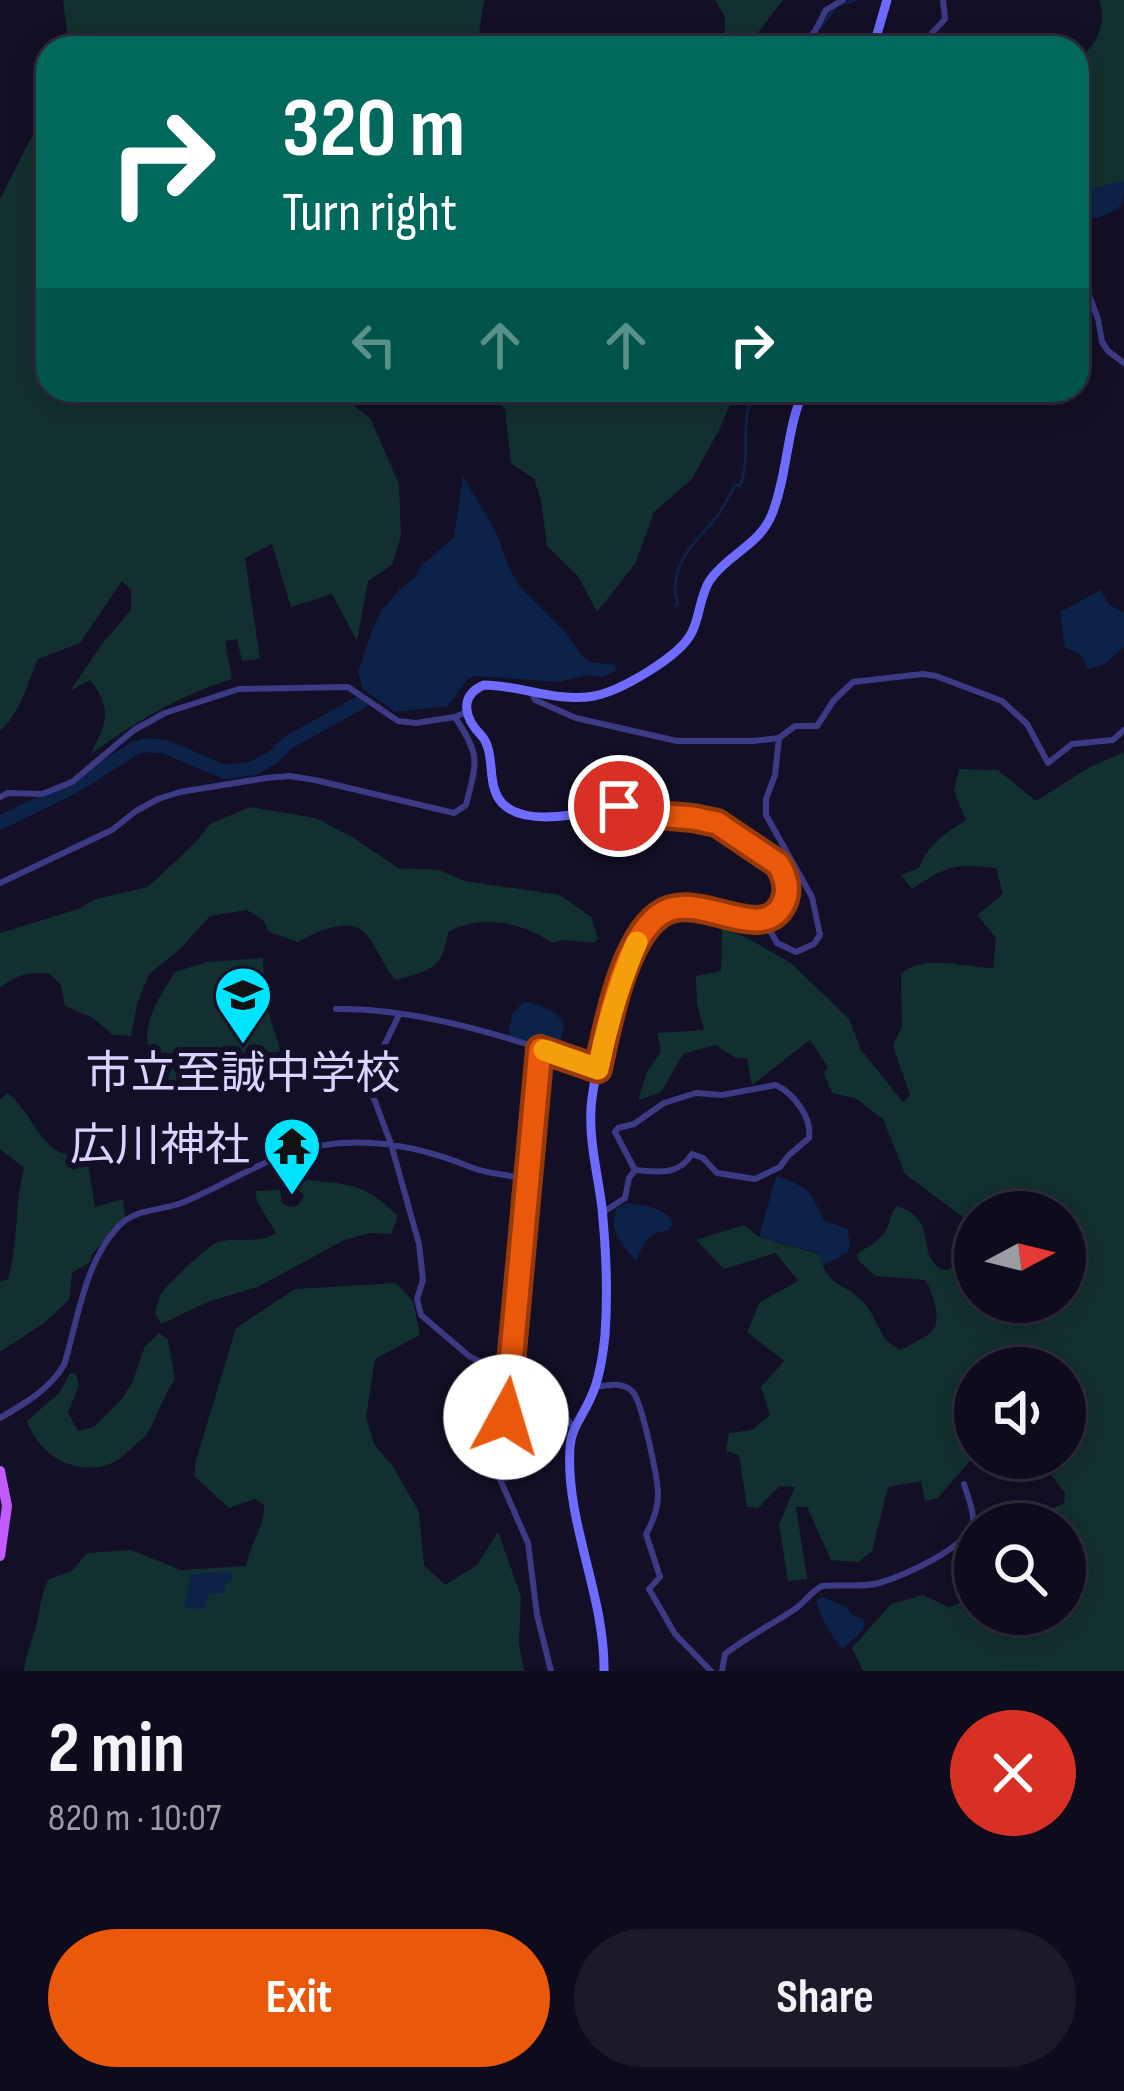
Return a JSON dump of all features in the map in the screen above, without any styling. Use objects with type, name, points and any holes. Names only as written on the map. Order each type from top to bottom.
[{"type":"main road","points":[[876,36],[887,0]]},
{"type":"main road","points":[[604,1671],[573,1491],[570,1444],[602,1361],[606,1312],[602,1213],[591,1106],[606,1032],[626,967],[655,917],[687,905],[742,920],[764,920],[782,906],[787,884],[778,864],[717,823],[611,805],[568,815],[529,817],[516,812],[501,803],[495,790],[487,743],[460,715],[475,689],[484,686],[562,697],[597,696],[644,673],[682,646],[694,627],[709,582],[769,522],[783,482],[798,402]]},
{"type":"main road","points":[[0,1472],[7,1506],[0,1556]]},
{"type":"street","points":[[811,36],[826,10],[843,0]]},
{"type":"street","points":[[932,36],[945,20],[943,0]]},
{"type":"street","points":[[1089,295],[1102,342],[1124,363]]},
{"type":"street","points":[[530,691],[535,700],[576,718],[664,739],[753,741],[779,738],[795,726],[817,727],[853,682],[922,674],[954,681],[1002,701],[1027,724],[1048,763],[1072,744],[1112,740],[1124,730]]},
{"type":"street","points":[[0,797],[42,794],[72,782],[149,722],[239,688],[348,688],[398,722],[460,715],[475,748],[466,805],[454,813],[315,780],[266,778],[158,799],[112,830],[0,883]]},
{"type":"street","points":[[764,920],[777,943],[796,952],[814,944],[820,935],[812,897],[766,815],[779,738]]},
{"type":"street","points":[[787,884],[800,879]]},
{"type":"street","points":[[336,1009],[450,1023],[598,1069]]},
{"type":"street","points":[[399,1015],[383,1045],[374,1096],[419,1244],[421,1315],[469,1357],[543,1395],[574,1429]]},
{"type":"street","points":[[540,1049],[499,1477],[528,1543],[537,1616],[551,1671]]},
{"type":"street","points":[[776,1084],[797,1101],[810,1129],[809,1138],[780,1167],[755,1179],[717,1173],[692,1154],[685,1166],[673,1172],[635,1170],[615,1132],[618,1127],[634,1124],[664,1102],[696,1093],[722,1095],[776,1084]]},
{"type":"street","points":[[0,1418],[58,1376],[97,1258],[119,1224],[136,1212],[186,1202],[251,1169],[300,1150],[338,1143],[420,1148],[479,1171],[526,1181]]},
{"type":"street","points":[[602,1213],[625,1198],[635,1170]]},
{"type":"street","points":[[595,1387],[624,1386],[640,1405],[658,1492],[654,1520],[646,1534],[659,1576],[649,1589],[675,1634],[712,1671]]},
{"type":"street","points":[[722,1671],[725,1654],[794,1610],[814,1588],[881,1583],[959,1544],[973,1525],[964,1484]]},
{"type":"green space","points":[[63,0],[484,0],[479,36],[68,36]]},
{"type":"green space","points":[[715,0],[783,0],[758,36],[725,36],[725,17]]},
{"type":"green space","points":[[1099,0],[1124,0],[1124,187],[1089,195],[1089,49],[1102,18]]},
{"type":"green space","points":[[33,134],[36,402],[349,402],[370,418],[399,484],[401,535],[392,565],[368,581],[357,641],[332,594],[291,607],[272,544],[245,558],[260,659],[242,661],[237,639],[225,641],[232,679],[158,710],[91,754],[104,725],[102,700],[90,680],[70,691],[131,610],[131,590],[122,581],[80,643],[38,659],[18,707],[0,731],[0,199]]},
{"type":"green space","points":[[498,402],[732,402],[692,479],[654,512],[635,564],[597,612],[578,576],[547,546],[534,479],[511,463],[505,409]]},
{"type":"green space","points":[[1124,752],[1124,1671],[863,1671],[852,1648],[891,1604],[923,1595],[954,1605],[954,1635],[1086,1635],[1086,1503],[1064,1503],[1065,1493],[1054,1479],[1086,1479],[1086,1347],[954,1347],[954,1479],[938,1498],[925,1501],[921,1481],[888,1487],[872,1551],[858,1562],[831,1560],[807,1507],[796,1507],[807,1579],[788,1581],[779,1524],[795,1487],[780,1486],[758,1508],[747,1507],[739,1455],[726,1451],[729,1433],[752,1430],[770,1415],[761,1387],[784,1361],[747,1332],[760,1302],[798,1281],[776,1253],[724,1269],[696,1240],[744,1225],[759,1237],[819,1254],[833,1280],[865,1304],[884,1336],[901,1350],[935,1327],[930,1290],[925,1280],[875,1276],[857,1254],[883,1234],[897,1206],[918,1219],[938,1267],[954,1266],[954,1323],[1086,1323],[1086,1191],[954,1191],[954,1210],[905,1174],[883,1119],[855,1098],[832,1093],[824,1074],[828,1067],[810,1040],[752,1085],[747,1059],[715,1045],[683,1054],[661,1092],[638,1100],[647,1072],[661,1051],[657,1033],[704,1030],[696,976],[721,971],[722,928],[791,963],[849,1019],[861,1050],[903,1102],[910,1095],[893,1046],[902,1026],[901,974],[933,963],[993,968],[996,938],[977,915],[1003,894],[996,868],[951,868],[912,889],[901,875],[919,868],[933,846],[966,820],[954,791],[959,769],[998,770],[1036,801]]},
{"type":"green space","points":[[250,807],[316,818],[398,868],[439,870],[465,881],[560,895],[591,917],[598,938],[594,943],[552,943],[515,926],[474,923],[448,932],[442,955],[432,967],[395,980],[366,934],[356,927],[330,928],[298,942],[269,932],[264,921],[247,910],[210,916],[149,974],[131,1036],[113,1035],[93,1018],[65,1006],[61,985],[50,974],[24,975],[0,988],[0,933],[96,899],[148,887],[210,824]]},
{"type":"green space","points":[[263,958],[265,1002],[280,1049],[272,1065],[243,1067],[232,1082],[163,1085],[149,1053],[148,1027],[175,972],[207,962]]},
{"type":"green space","points":[[8,1093],[52,1147],[87,1157],[95,1207],[123,1199],[125,1217],[90,1262],[72,1273],[69,1300],[0,1352],[0,1282],[8,1279],[11,1265],[24,1168],[0,1149],[0,1099]]},
{"type":"green space","points":[[299,1182],[347,1185],[376,1197],[398,1216],[391,1234],[370,1233],[344,1240],[258,1287],[210,1301],[161,1324],[155,1313],[161,1294],[206,1250],[218,1242],[262,1239],[276,1233],[255,1191],[280,1190],[282,1203],[297,1206],[304,1196],[297,1188]]},
{"type":"green space","points":[[396,1283],[413,1301],[420,1335],[375,1359],[366,1417],[374,1444],[419,1512],[424,1565],[445,1585],[477,1565],[498,1532],[521,1596],[519,1643],[524,1671],[24,1671],[49,1579],[72,1571],[87,1553],[131,1550],[181,1570],[246,1566],[264,1505],[255,1499],[229,1508],[194,1476],[236,1328],[295,1289]]},
{"type":"green space","points":[[159,1333],[168,1340],[175,1379],[144,1437],[118,1460],[97,1467],[64,1462],[44,1449],[27,1421],[60,1392],[70,1373],[76,1374],[79,1385],[68,1413],[78,1431],[94,1427],[121,1400],[145,1346]]},
{"type":"water","points":[[1124,181],[1120,207],[1089,220],[1089,189]]},
{"type":"water","points":[[463,476],[496,532],[520,587],[582,656],[590,662],[615,665],[616,671],[558,682],[477,676],[467,679],[448,706],[395,712],[363,689],[358,673],[382,610],[454,537]]},
{"type":"water","points":[[1100,590],[1110,605],[1124,613],[1124,647],[1105,664],[1087,669],[1080,655],[1065,648],[1060,612]]},
{"type":"water","points":[[524,1001],[547,1008],[560,1019],[564,1024],[560,1043],[551,1048],[508,1037],[512,1014]]},
{"type":"water","points":[[776,1176],[803,1188],[825,1221],[847,1229],[848,1252],[822,1266],[819,1253],[759,1237]]},
{"type":"water","points":[[627,1203],[659,1210],[673,1223],[669,1231],[647,1239],[636,1261],[614,1223],[617,1208]]},
{"type":"water","points":[[229,1572],[234,1576],[224,1593],[209,1594],[204,1609],[184,1608],[191,1574]]},
{"type":"water","points":[[823,1597],[865,1619],[863,1630],[843,1649],[820,1613],[816,1600]]},
{"type":"waterway","points":[[821,27],[837,5],[855,0]]},
{"type":"waterway","points":[[675,606],[676,578],[684,556],[718,515],[735,485],[740,486],[750,402]]},
{"type":"waterway","points":[[0,823],[148,745],[166,747],[225,772],[254,768],[289,742],[361,702]]},
{"type":"slow traffic","points":[[544,1050],[598,1069],[637,942]]},
{"type":"place","name":"市立至誠中学校","points":[[243,1046]]},
{"type":"place","name":"広川神社","points":[[292,1197]]},
{"type":"route","points":[[506,1417],[540,1049],[598,1069],[626,967],[655,917],[687,905],[753,922],[774,914],[786,896],[787,884],[778,864],[717,823],[619,806]]}]
